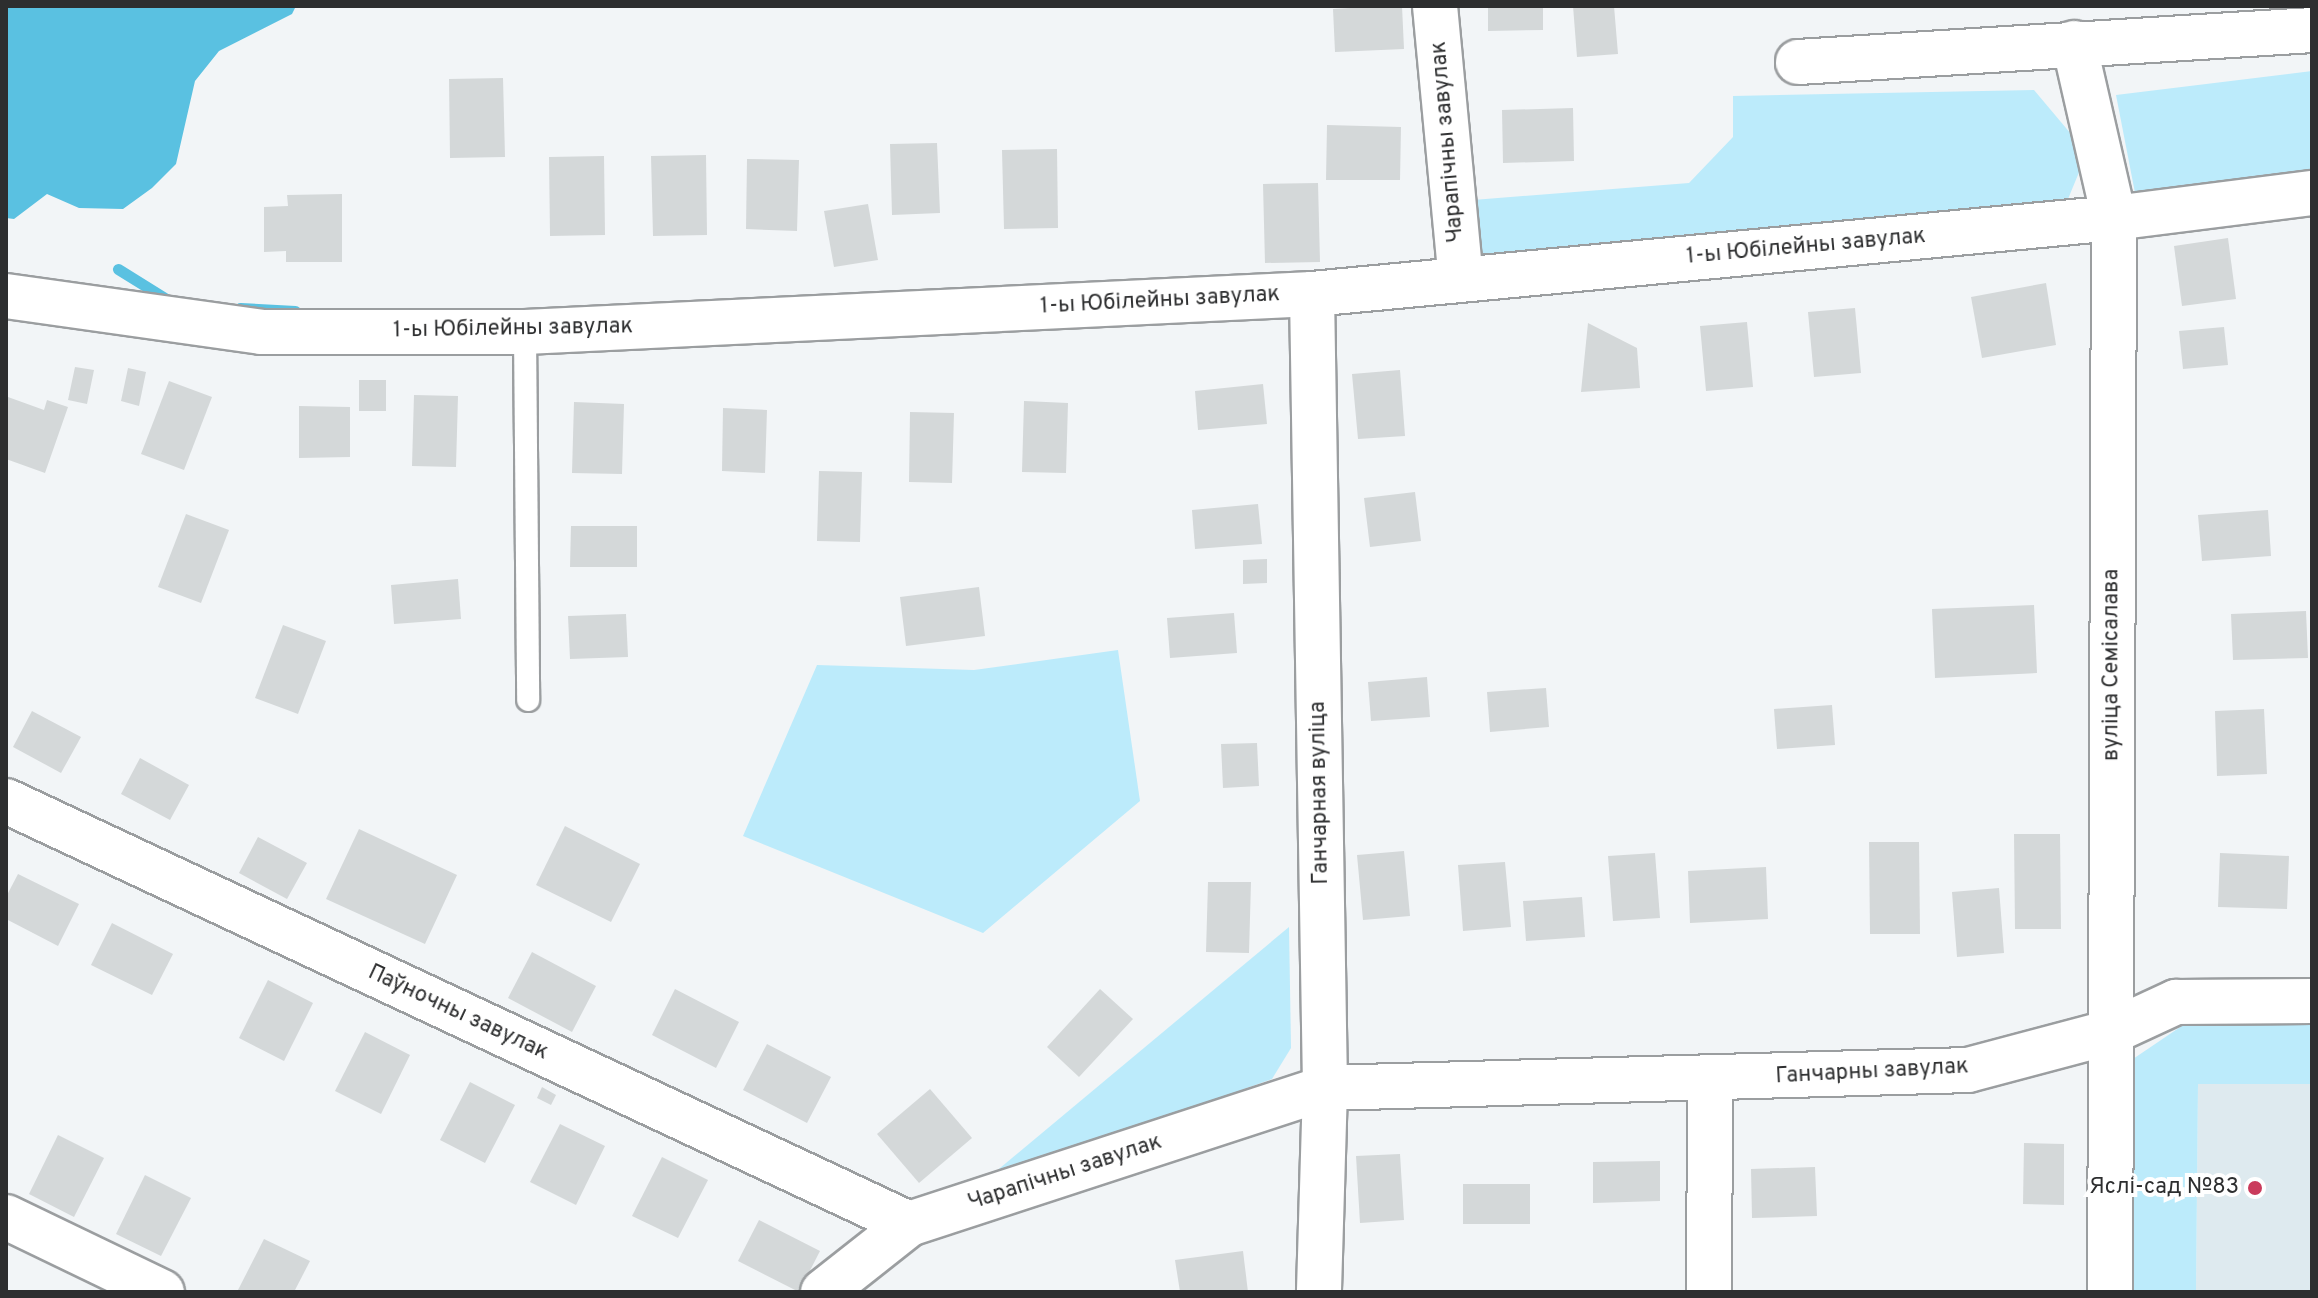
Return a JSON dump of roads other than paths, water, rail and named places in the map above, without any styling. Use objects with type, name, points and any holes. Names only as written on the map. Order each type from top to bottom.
[{"type":"street","name":"Чарапічны завулак","points":[[1435,6],[1461,279]]},
{"type":"street","points":[[1798,62],[2312,30]]},
{"type":"street","name":"вуліца Семісалава","points":[[2074,43],[2114,218],[2110,1292]]},
{"type":"street","name":"1-ы Юбілейны завулак","points":[[6,296],[261,332],[525,332],[1312,294],[2114,218],[2312,193]]},
{"type":"street","name":"Ганчарная вуліца","points":[[1312,294],[1325,1088],[1319,1292]]},
{"type":"street","name":"Паўночны завулак","points":[[6,801],[909,1224]]},
{"type":"street","name":"Ганчарны завулак","points":[[1325,1088],[1710,1080],[1968,1070],[2111,1032],[2176,1002],[2312,1001]]},
{"type":"street","points":[[1709,1292],[1710,1080]]},
{"type":"street","name":"Чарапічны завулак","points":[[823,1292],[909,1224],[1325,1088]]},
{"type":"street","points":[[6,1217],[162,1292]]},
{"type":"lane","points":[[525,332],[528,700]]},
{"type":"water","points":[[6,6],[296,6],[292,14],[219,51],[195,81],[176,164],[152,188],[123,209],[79,208],[47,194],[14,219],[6,218]]},
{"type":"waterway","points":[[118,269],[168,300]]},
{"type":"waterway","points":[[240,308],[295,311]]},
{"type":"place","name":"Яслі-сад №83","points":[[2255,1188]]}]
